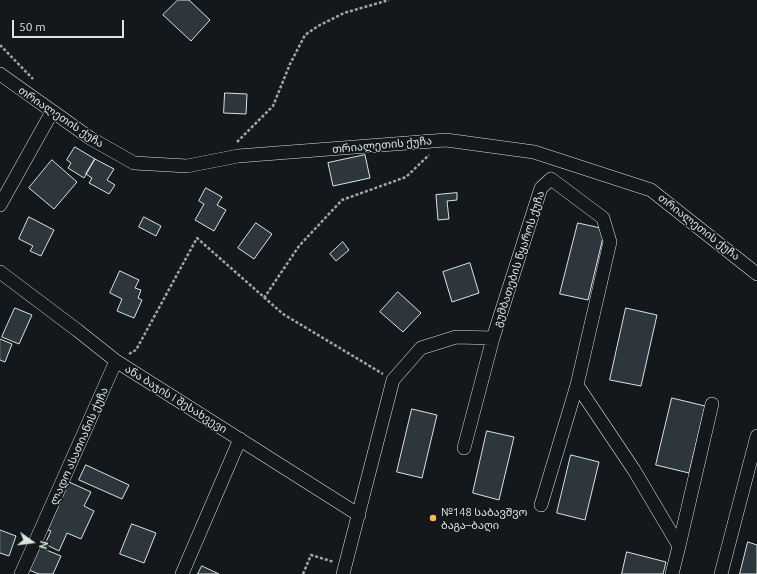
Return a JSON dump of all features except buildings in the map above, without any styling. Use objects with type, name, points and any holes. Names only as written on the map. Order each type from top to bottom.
[{"type":"street","name":"თრიალეთის ქუჩა","points":[[0,74],[90,138],[134,163],[187,166],[238,156],[446,140],[534,152],[651,190],[757,274]]},
{"type":"street","points":[[0,205],[52,112]]},
{"type":"street","points":[[551,179],[554,158]]},
{"type":"street","name":"გუმბათების წყაროს ქუჩა","points":[[464,448],[493,338],[541,188],[551,179],[603,218],[610,242],[577,384],[541,505]]},
{"type":"street","name":"ანა ბაჯის I შესახვევი","points":[[0,272],[116,361],[359,515]]},
{"type":"street","name":"გუმბათების წყაროს ქუჩა","points":[[344,570],[393,380],[422,348],[456,337],[493,338]]},
{"type":"street","name":"ლადო ასათიანის ქუჩა","points":[[21,574],[116,361]]},
{"type":"street","points":[[577,384],[634,470],[679,546]]},
{"type":"street","points":[[672,574],[712,404]]},
{"type":"street","points":[[721,574],[757,436]]},
{"type":"street","points":[[182,574],[240,439]]},
{"type":"path","points":[[232,144],[238,141],[274,106],[290,64],[305,35],[318,26],[344,13],[389,0]]},
{"type":"path","points":[[264,298],[299,246],[342,200],[406,177],[446,140]]},
{"type":"path","points":[[116,361],[136,350],[197,238],[283,314],[393,380]]},
{"type":"path","points":[[303,574],[311,555],[344,570]]},
{"type":"place","name":"№148 საბავშვო ბაგა–ბაღი","points":[[433,518]]}]
